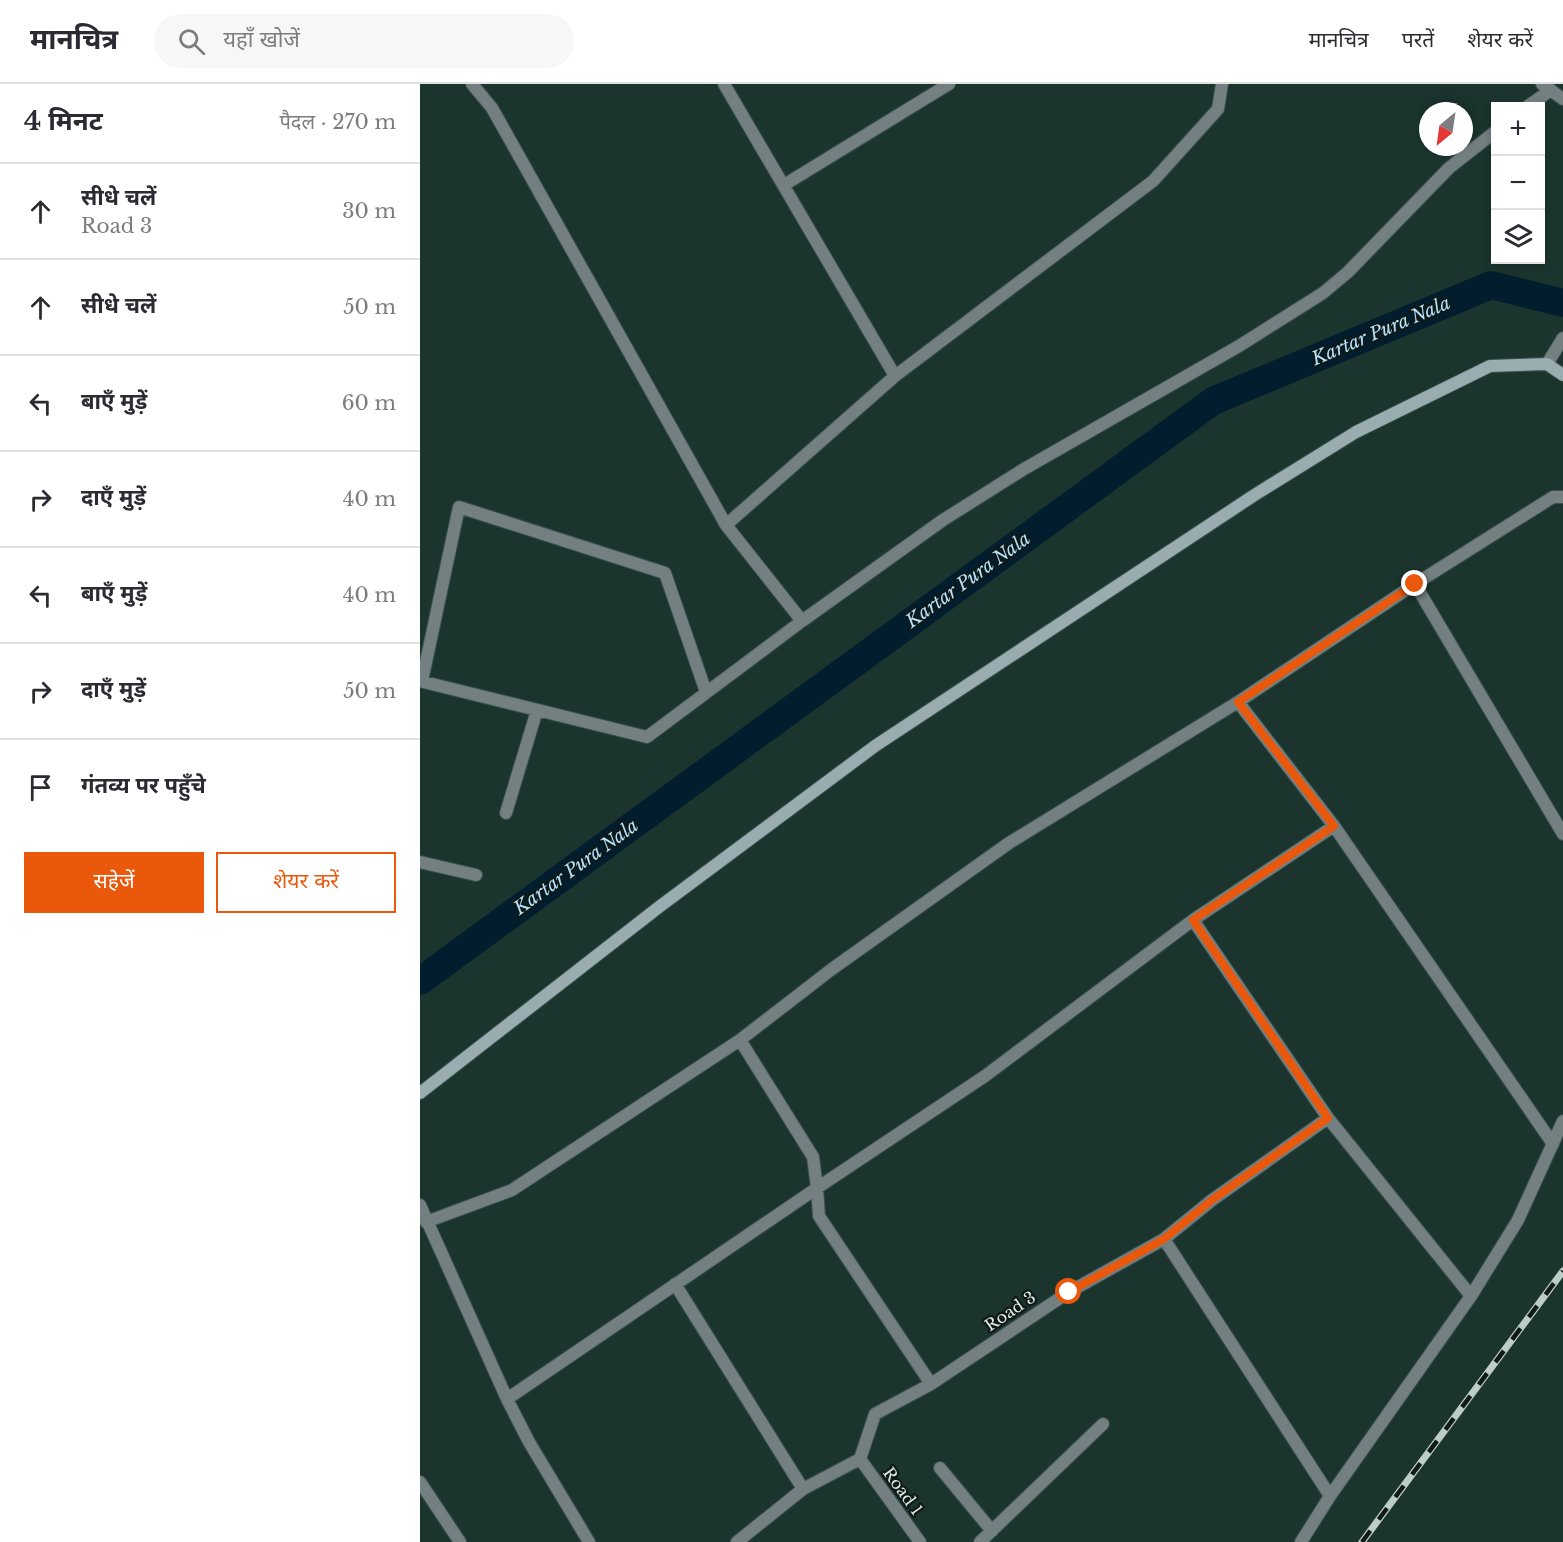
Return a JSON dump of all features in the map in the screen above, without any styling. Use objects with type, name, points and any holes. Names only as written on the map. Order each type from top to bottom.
[{"type":"street","points":[[472,84],[492,108],[726,525],[802,621]]},
{"type":"street","points":[[724,84],[895,376]]},
{"type":"street","points":[[784,185],[949,84]]},
{"type":"street","points":[[726,525],[895,376],[1153,181],[1218,109],[1222,84]]},
{"type":"street","points":[[1532,102],[1547,87],[1563,99]]},
{"type":"street","points":[[706,692],[665,573],[459,507],[421,681],[646,737],[802,621],[979,497],[1239,346],[1323,293],[1348,272],[1449,168],[1491,135]]},
{"type":"street","points":[[1547,364],[1560,342]]},
{"type":"street","points":[[420,1093],[659,907],[875,746],[1256,494],[1356,432],[1490,366],[1547,364],[1563,375]]},
{"type":"street","points":[[426,1222],[512,1190],[740,1040],[832,969],[1009,843],[1238,702],[1415,584],[1553,497],[1563,497]]},
{"type":"street","points":[[1415,584],[1563,834]]},
{"type":"street","points":[[1238,702],[1334,826],[1553,1144]]},
{"type":"street","points":[[506,813],[537,710]]},
{"type":"street","points":[[507,1399],[984,1076],[1193,920],[1334,826]]},
{"type":"street","points":[[420,862],[476,874]]},
{"type":"street","points":[[1193,920],[1328,1118],[1470,1296]]},
{"type":"street","points":[[740,1040],[813,1157],[819,1216],[931,1384]]},
{"type":"street","name":"Road 3","points":[[860,1459],[875,1414],[931,1384],[1069,1292],[1164,1239],[1212,1200],[1328,1118]]},
{"type":"street","points":[[1301,1542],[1330,1496],[1470,1296],[1518,1220],[1563,1121]]},
{"type":"street","points":[[420,1205],[507,1399],[529,1442],[589,1542]]},
{"type":"street","points":[[1164,1239],[1330,1496]]},
{"type":"street","points":[[675,1284],[803,1489]]},
{"type":"street","points":[[980,1542],[1103,1424]]},
{"type":"street","points":[[737,1542],[803,1489],[860,1459]]},
{"type":"street","name":"Road 1","points":[[860,1459],[920,1542]]},
{"type":"street","points":[[940,1468],[992,1531]]},
{"type":"street","points":[[420,1482],[460,1542]]},
{"type":"waterway","name":"Kartar Pura Nala","points":[[420,981],[1213,401],[1491,285],[1563,303]]},
{"type":"railway","points":[[1362,1542],[1563,1271]]},
{"type":"route","points":[[1069,1292],[1164,1239],[1212,1200],[1328,1118],[1193,920],[1334,826],[1238,702],[1415,584]]}]
